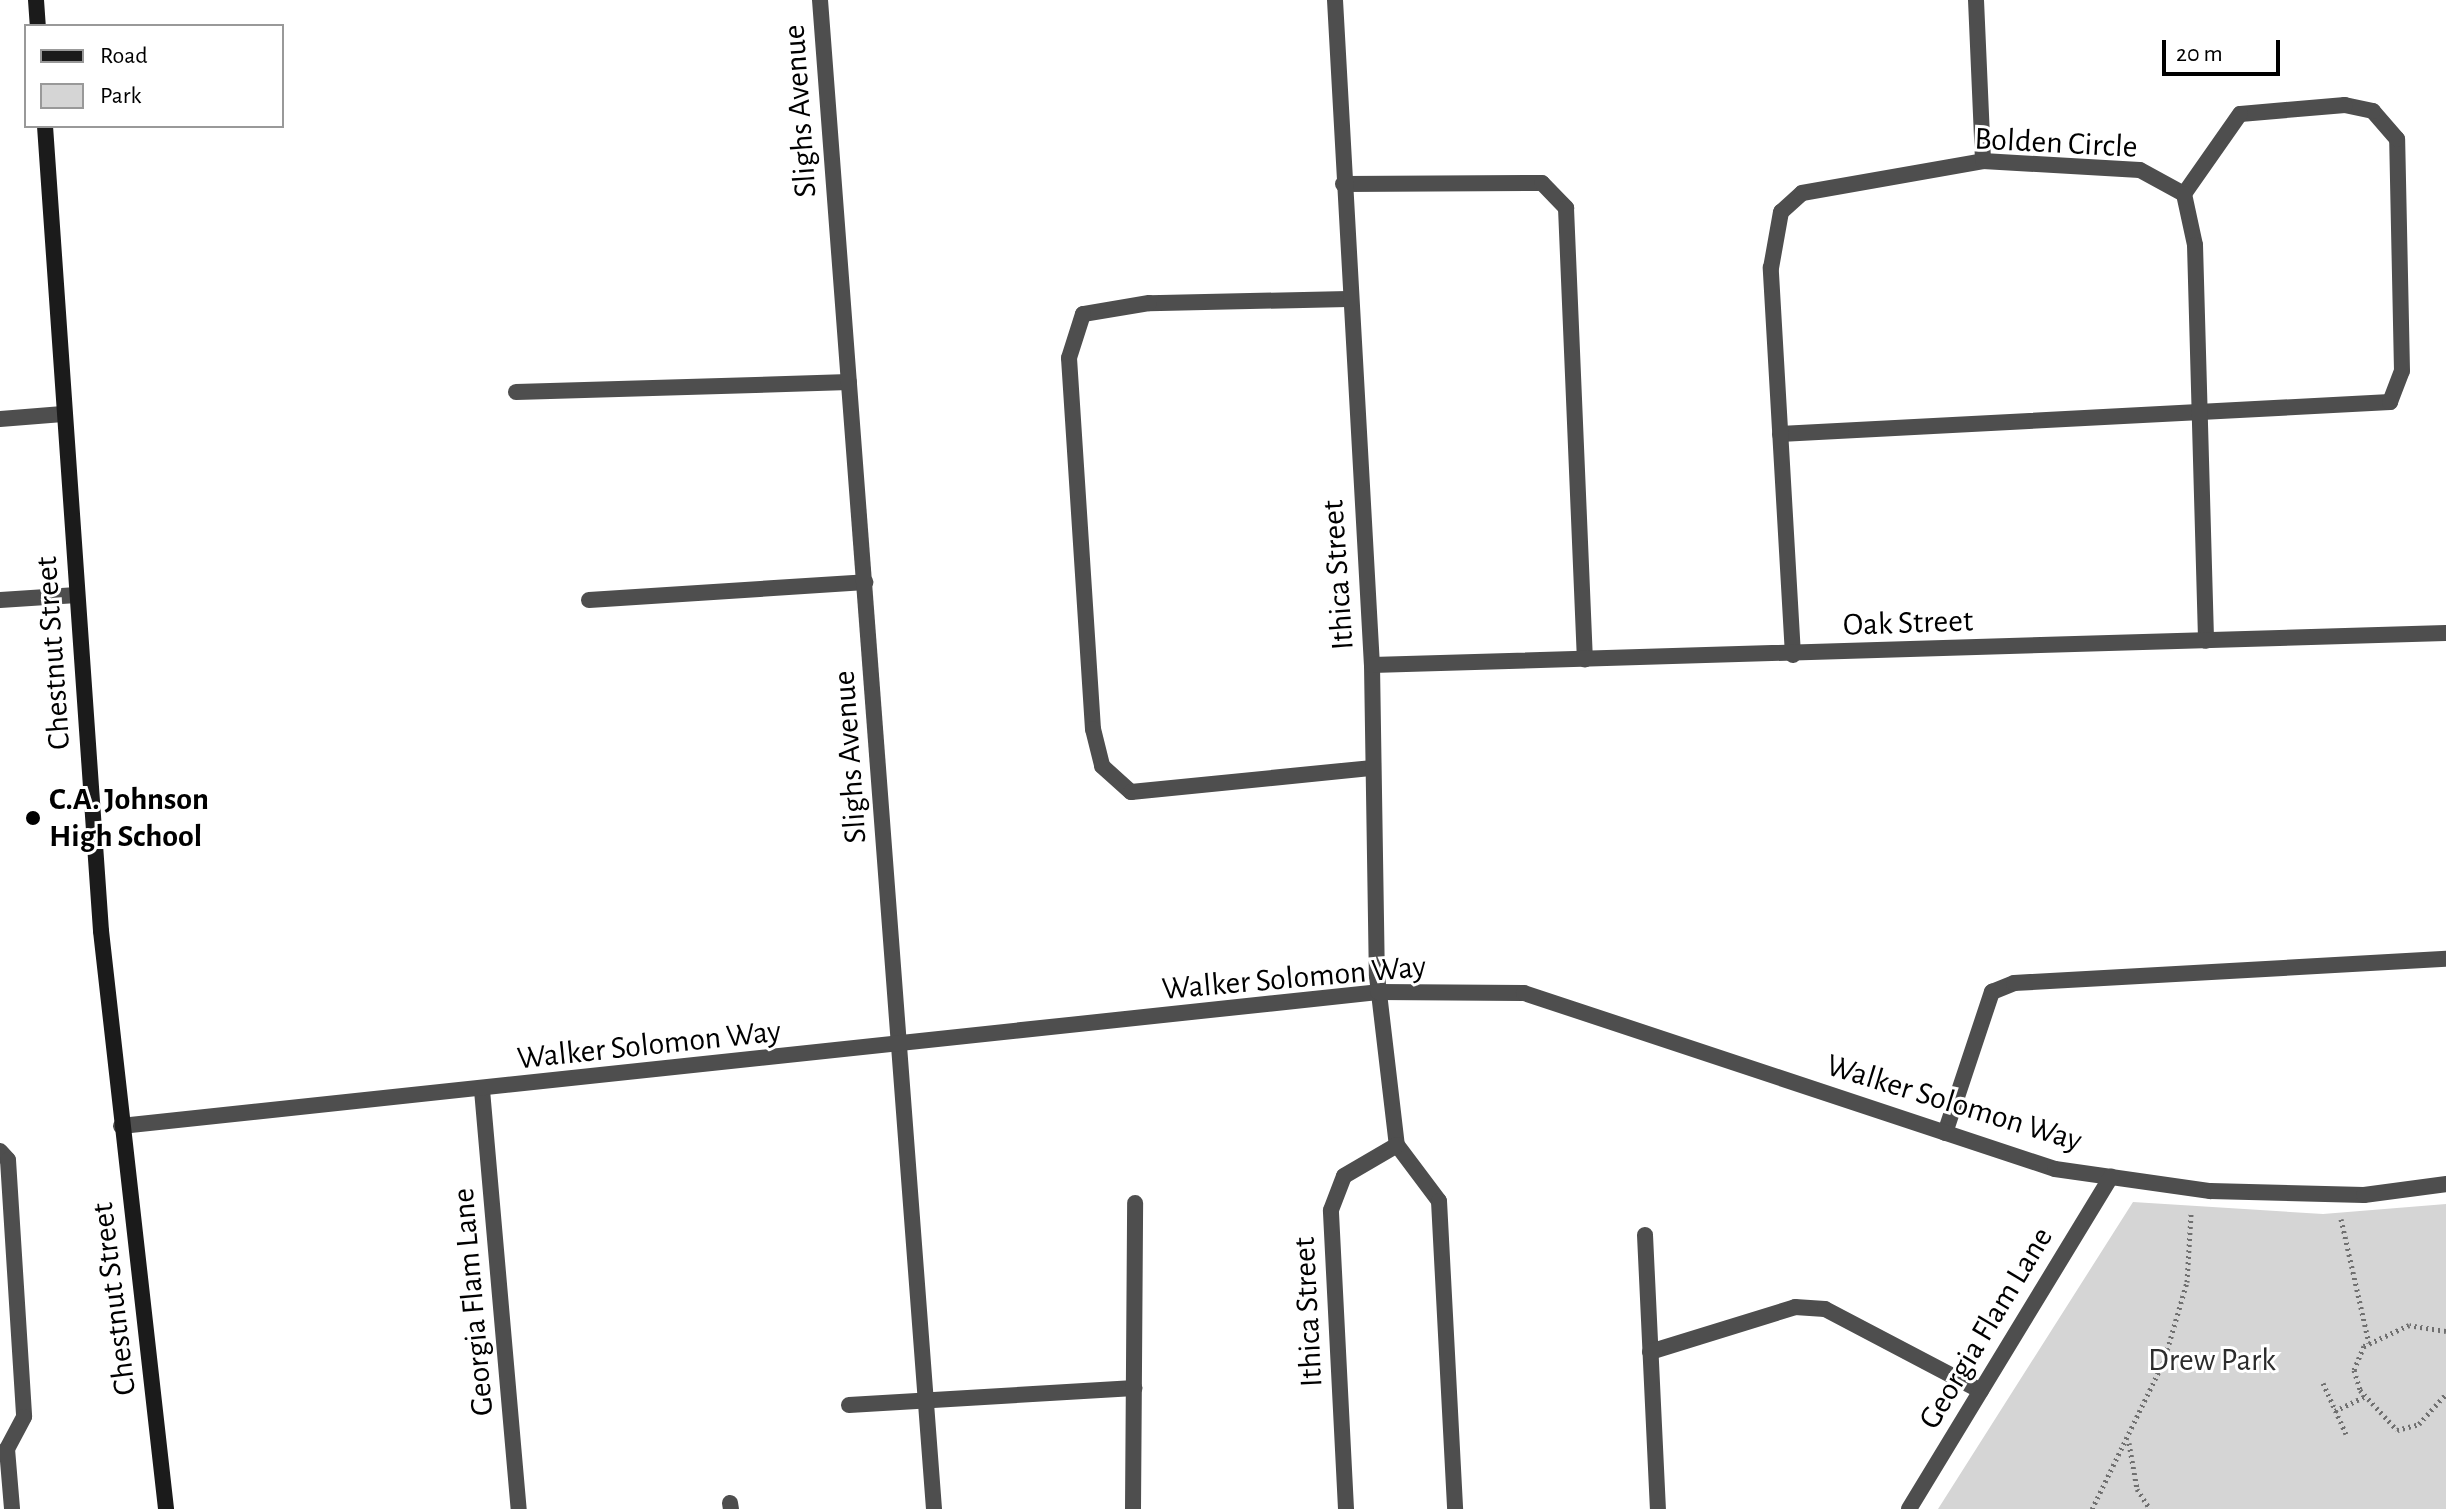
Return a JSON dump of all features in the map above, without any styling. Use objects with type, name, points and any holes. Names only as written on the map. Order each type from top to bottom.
[{"type":"street","points":[[36,0],[38,24]]},
{"type":"street","name":"Slighs Avenue","points":[[820,0],[934,1509]]},
{"type":"street","name":"Ithica Street","points":[[1335,0],[1348,299],[1372,665],[1378,992],[1397,1145],[1439,1201],[1455,1509]]},
{"type":"street","points":[[1976,0],[1983,161]]},
{"type":"street","points":[[1780,434],[2200,413],[2390,402],[2402,371],[2397,139],[2373,111],[2345,105],[2240,114],[2184,194],[2195,245],[2200,413],[2206,641]]},
{"type":"street","name":"Chestnut Street","points":[[45,128],[63,414],[121,1126],[166,1509]]},
{"type":"street","name":"Bolden Circle","points":[[1793,655],[1771,268],[1781,212],[1802,193],[1983,161],[2140,170],[2184,194]]},
{"type":"street","points":[[1343,184],[1542,183],[1566,208],[1585,660]]},
{"type":"street","points":[[1348,299],[1149,303],[1083,314],[1069,358],[1093,729],[1102,766],[1131,792],[1373,768]]},
{"type":"street","points":[[516,392],[849,382]]},
{"type":"street","points":[[0,419],[63,414]]},
{"type":"street","points":[[589,600],[865,582]]},
{"type":"street","points":[[0,600],[77,595]]},
{"type":"street","name":"Oak Street","points":[[1372,665],[1793,655],[2446,633]]},
{"type":"street","points":[[1945,1133],[1992,992],[2014,983],[2446,959]]},
{"type":"street","name":"Walker Solomon Way","points":[[121,1126],[901,1048],[1378,992],[1524,993],[2055,1169],[2192,1189],[2338,1194],[2446,1184]]},
{"type":"street","name":"Georgia Flam Lane","points":[[482,1090],[519,1509]]},
{"type":"street","name":"Ithica Street","points":[[1346,1509],[1331,1210],[1344,1176],[1397,1145]]},
{"type":"street","points":[[0,1151],[8,1160],[24,1417],[4,1450],[12,1509]]},
{"type":"street","name":"Georgia Flam Lane","points":[[1909,1509],[2111,1177]]},
{"type":"street","points":[[1133,1509],[1135,1203]]},
{"type":"street","points":[[1645,1235],[1658,1509]]},
{"type":"street","points":[[1650,1352],[1795,1307],[1825,1309],[1981,1391]]},
{"type":"street","points":[[849,1405],[927,1403],[1134,1388]]},
{"type":"path","points":[[2092,1509],[2129,1439],[2178,1315],[2192,1189]]},
{"type":"path","points":[[2338,1194],[2350,1283],[2369,1343]]},
{"type":"path","points":[[2446,1331],[2417,1322],[2369,1343],[2354,1370],[2366,1396],[2380,1406],[2387,1425],[2402,1430],[2419,1424],[2446,1394]]},
{"type":"path","points":[[2323,1383],[2346,1434]]},
{"type":"path","points":[[2335,1411],[2366,1396]]},
{"type":"path","points":[[2129,1439],[2137,1489],[2150,1509]]},
{"type":"green space","name":"Drew Park","points":[[2133,1202],[2323,1214],[2446,1204],[2446,1509],[1938,1509]]},
{"type":"place","name":"C.A. Johnson High School","points":[[33,818]]}]
